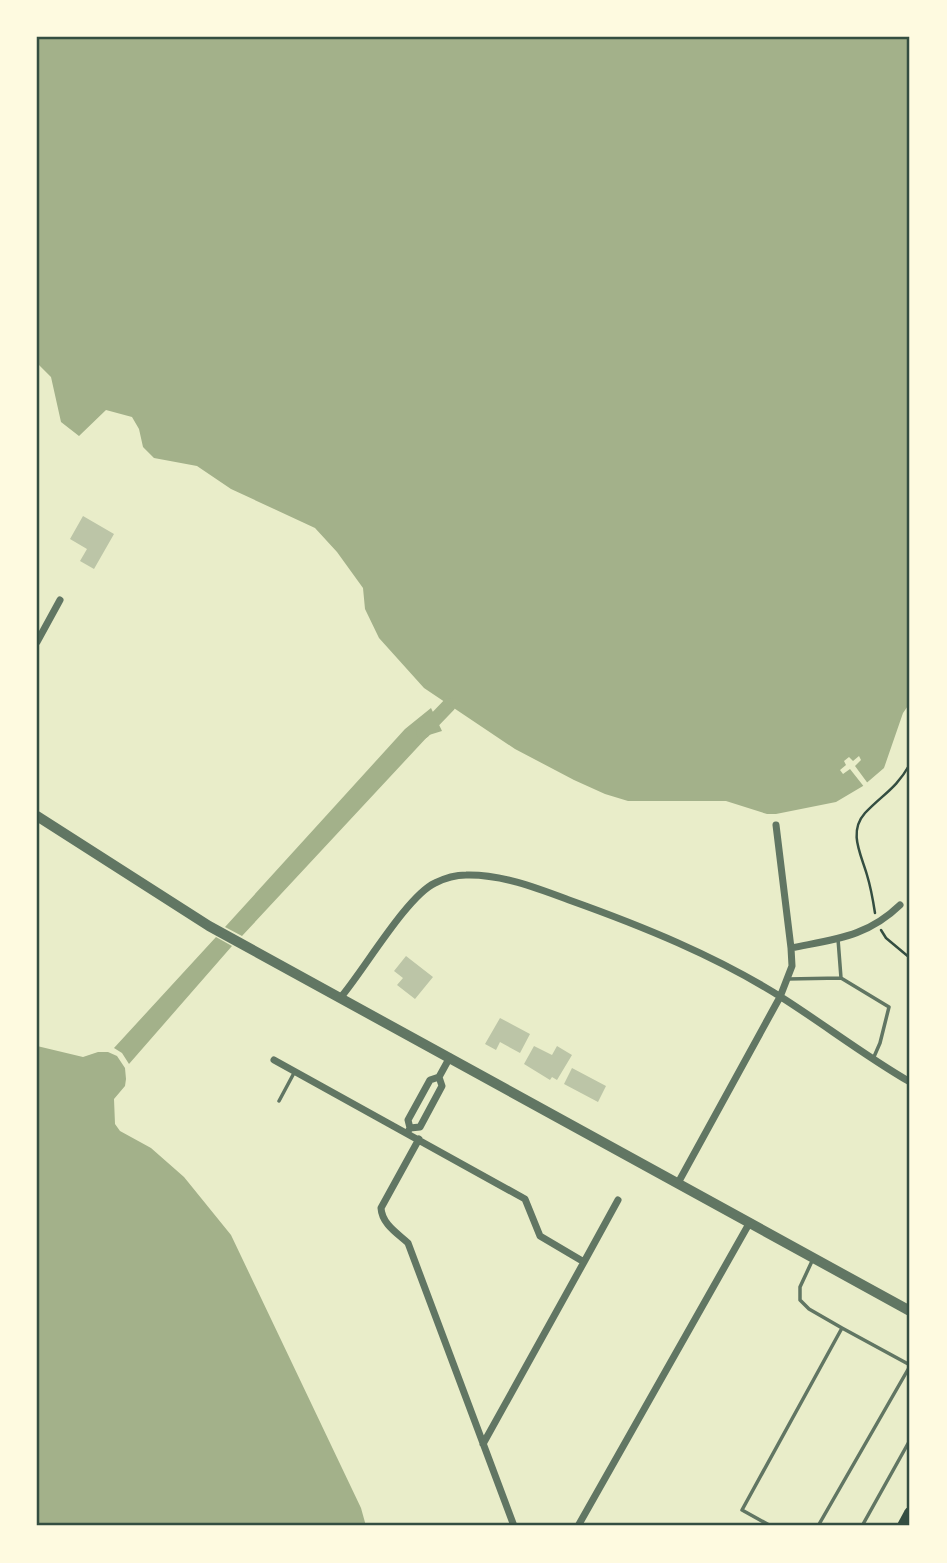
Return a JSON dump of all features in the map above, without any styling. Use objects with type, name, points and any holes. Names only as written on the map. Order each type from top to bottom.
[{"type":"main road","points":[[903,1526],[910,1513]]},
{"type":"street","points":[[37,642],[60,600]]},
{"type":"street","points":[[37,816],[209,926],[910,1311]]},
{"type":"street","points":[[678,1183],[780,997],[792,966],[776,825]]},
{"type":"street","points":[[341,997],[426,888],[449,877],[466,875],[517,883],[607,913],[703,954],[780,997],[910,1082]]},
{"type":"street","points":[[791,948],[865,932],[886,919],[900,905]]},
{"type":"street","points":[[409,1130],[408,1120],[426,1087],[430,1080],[439,1077],[450,1057]]},
{"type":"street","points":[[274,1060],[409,1130],[419,1139],[524,1199],[540,1236],[584,1262]]},
{"type":"street","points":[[409,1130],[420,1126],[442,1086],[439,1077]]},
{"type":"street","points":[[426,1087],[438,1093]]},
{"type":"street","points":[[419,1139],[381,1208],[381,1214],[383,1220],[408,1243],[514,1526]]},
{"type":"street","points":[[483,1444],[618,1200]]},
{"type":"street","points":[[579,1526],[750,1222]]},
{"type":"lane","points":[[838,939],[841,978]]},
{"type":"lane","points":[[787,979],[841,978],[889,1007],[873,1059]]},
{"type":"lane","points":[[279,1101],[295,1072]]},
{"type":"lane","points":[[814,1257],[800,1287],[800,1300],[809,1309],[910,1365],[818,1526]]},
{"type":"lane","points":[[771,1526],[742,1510],[842,1328]]},
{"type":"lane","points":[[862,1526],[910,1440]]},
{"type":"path","points":[[875,913],[872,890],[858,849],[858,823],[909,771],[910,764]]},
{"type":"path","points":[[881,930],[886,938],[910,958]]},
{"type":"shaded area","points":[[37,37],[910,37],[910,703],[903,713],[884,768],[863,786],[836,802],[776,814],[767,814],[726,801],[628,801],[605,794],[515,749],[424,688],[379,638],[365,609],[363,588],[337,552],[315,528],[231,489],[197,466],[154,458],[143,447],[139,429],[132,417],[106,410],[79,436],[61,422],[51,377],[37,363]]},
{"type":"shaded area","points":[[431,708],[442,731],[429,735],[242,936],[225,927],[405,729]]},
{"type":"shaded area","points":[[216,937],[232,946],[129,1064],[122,1053],[114,1048]]},
{"type":"shaded area","points":[[37,1046],[83,1057],[98,1052],[117,1056],[125,1068],[126,1079],[125,1086],[114,1099],[115,1124],[120,1131],[151,1148],[184,1177],[231,1235],[361,1508],[366,1526],[37,1526]]},
{"type":"pier","points":[[859,756],[861,760],[855,766],[869,785],[865,788],[850,769],[843,774],[840,770],[849,757],[853,761]]},
{"type":"building","points":[[83,516],[114,534],[94,569],[80,561],[87,549],[70,539]]},
{"type":"building","points":[[406,956],[433,977],[415,999],[397,985],[403,978],[394,971]]},
{"type":"building","points":[[500,1018],[530,1034],[520,1053],[500,1042],[496,1050],[485,1044]]},
{"type":"building","points":[[534,1046],[552,1055],[557,1046],[572,1055],[557,1080],[552,1077],[550,1080],[524,1064]]},
{"type":"building","points":[[572,1068],[606,1086],[598,1102],[564,1084]]},
{"type":"waterway","points":[[423,732],[449,705]]}]
